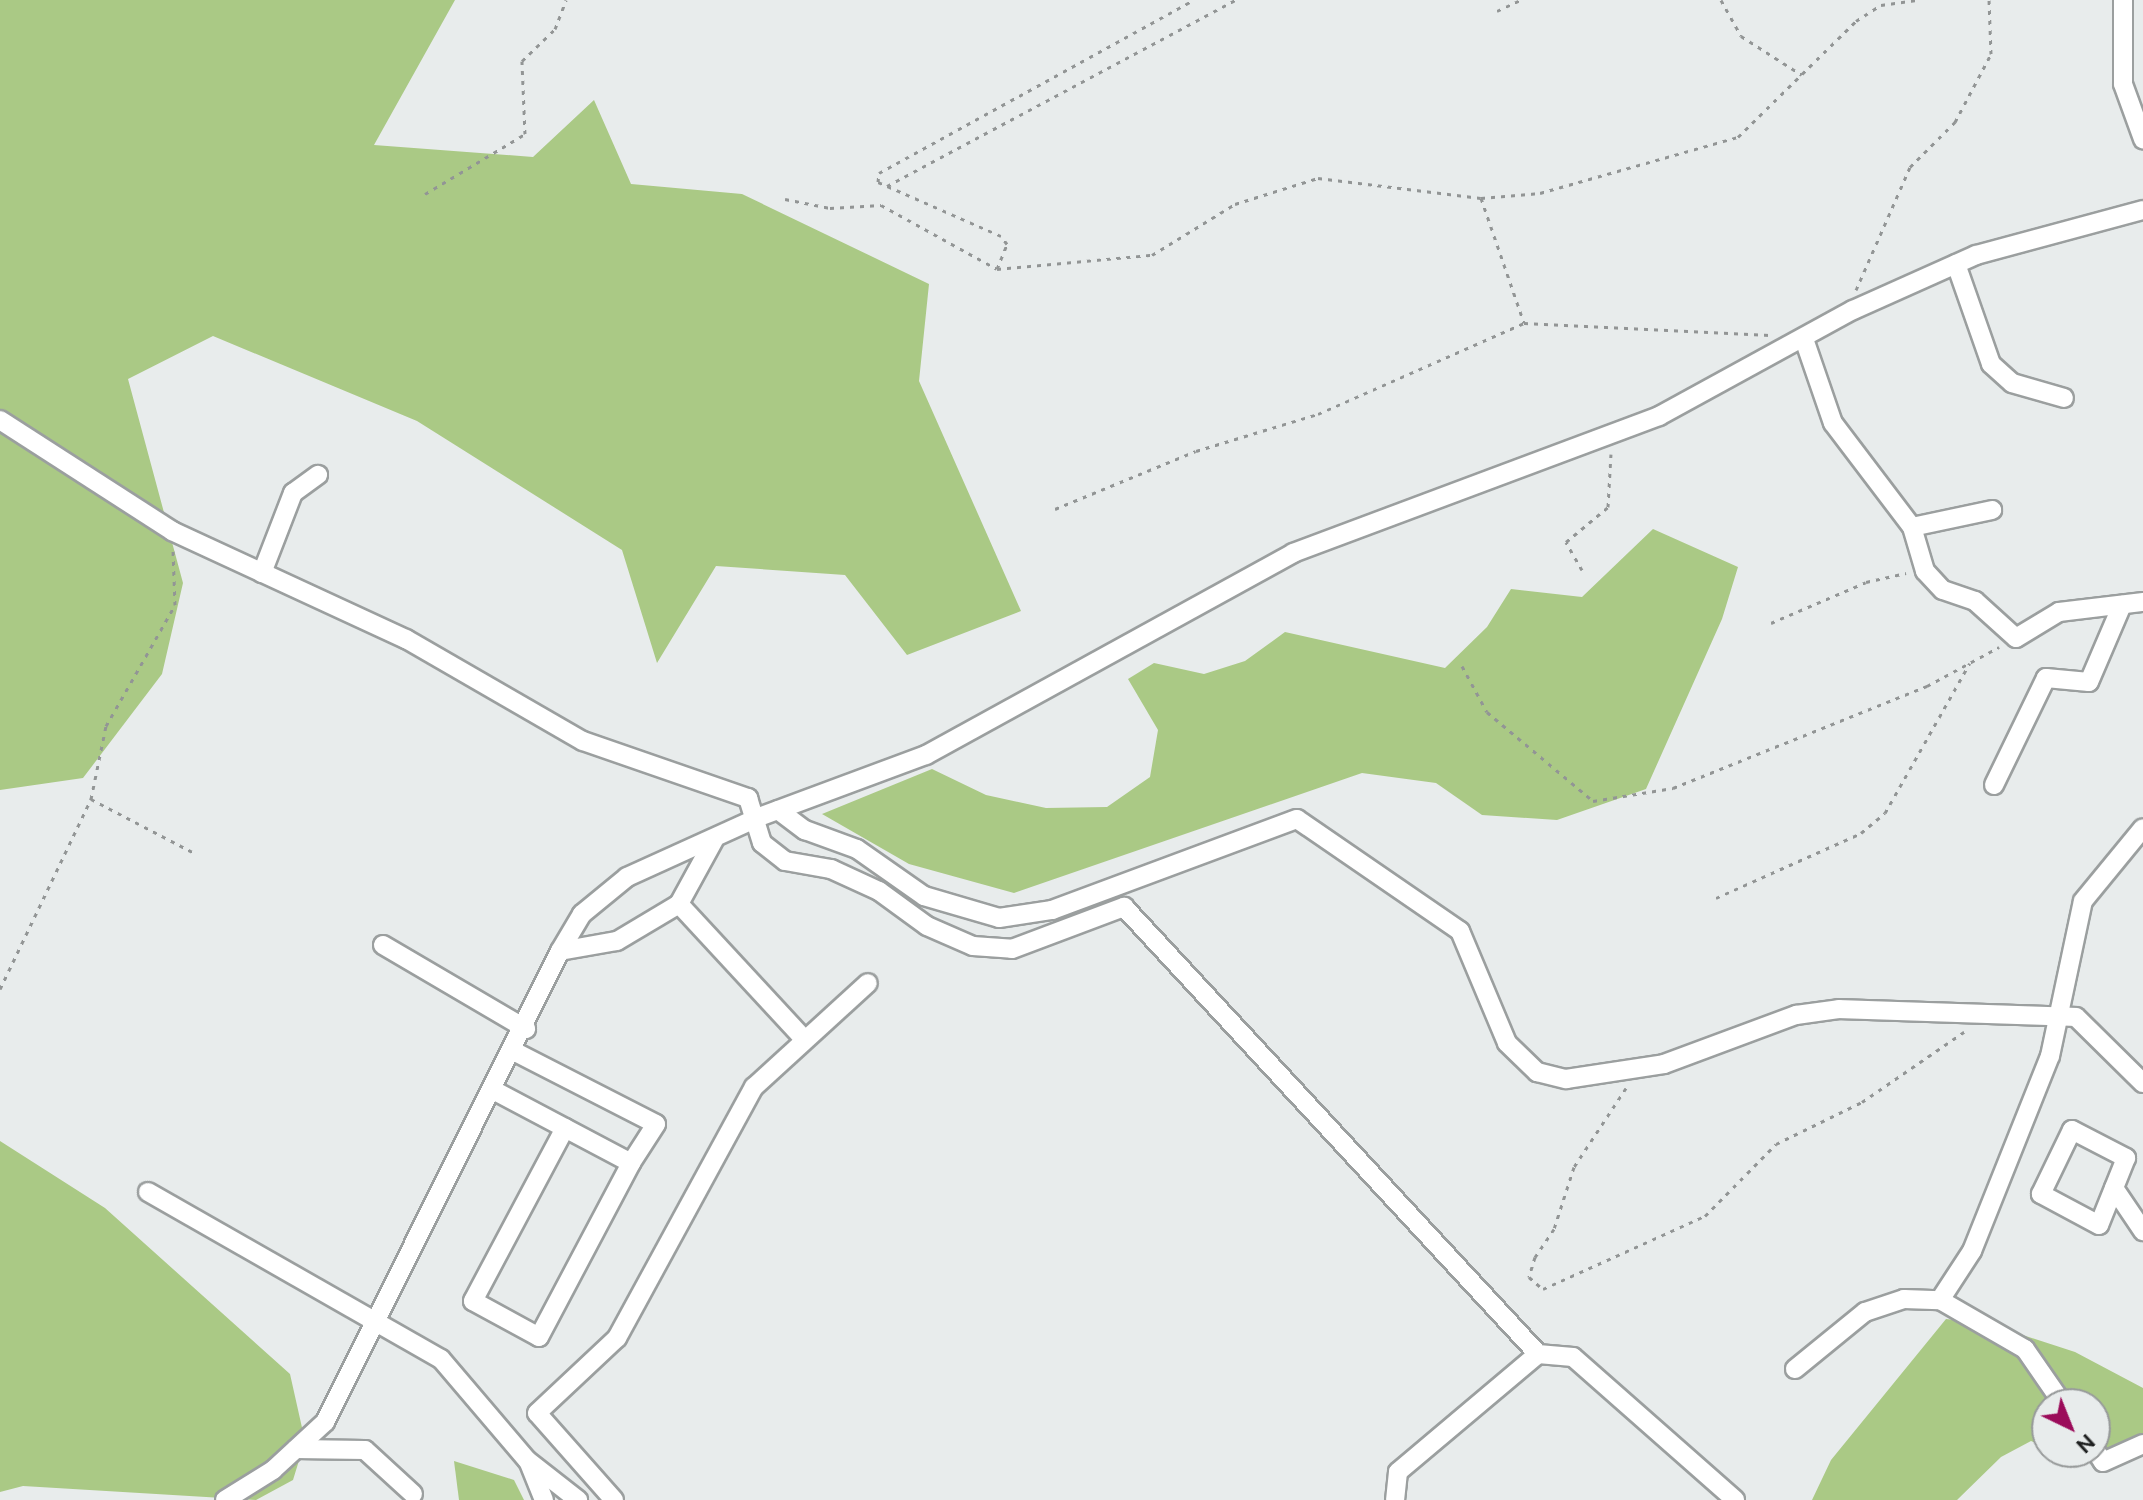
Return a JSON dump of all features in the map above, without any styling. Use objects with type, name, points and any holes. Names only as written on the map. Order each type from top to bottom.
[{"type":"street","points":[[2123,0],[2123,84],[2143,139]]},
{"type":"street","points":[[225,1500],[296,1449],[325,1422],[515,1052],[560,951],[582,914],[627,877],[759,817],[926,755],[1293,553],[1617,431],[1804,339],[1853,310],[1956,264],[2143,210]]},
{"type":"street","points":[[1956,264],[1991,364],[2012,383],[2064,398]]},
{"type":"street","points":[[1804,339],[1833,423],[1912,527],[1931,576],[1943,590],[1975,601],[2016,638],[2059,612],[2143,602]]},
{"type":"street","points":[[0,420],[172,531],[406,639],[583,741],[748,798],[759,817],[762,843],[785,861],[831,869],[879,891],[927,926],[973,946],[1012,949],[1124,907],[1538,1354],[1573,1357],[1735,1500]]},
{"type":"street","points":[[262,573],[293,493],[318,475]]},
{"type":"street","points":[[1912,527],[1992,510]]},
{"type":"street","points":[[1994,785],[2046,678],[2089,682],[2122,605]]},
{"type":"street","points":[[778,810],[805,830],[857,849],[924,896],[999,918],[1052,910],[1297,819],[1460,931],[1490,1013],[1507,1043],[1537,1072],[1566,1079],[1639,1070],[1796,1015],[1982,1012],[2058,1013],[2076,1017],[2115,1048],[2143,1083]]},
{"type":"street","points":[[1940,1300],[1972,1251],[2050,1056],[2083,901],[2143,828]]},
{"type":"street","points":[[560,951],[617,941],[679,904],[714,840]]},
{"type":"street","points":[[679,904],[804,1039]]},
{"type":"street","points":[[383,945],[526,1029]]},
{"type":"street","points":[[614,1500],[537,1413],[617,1338],[754,1087],[868,983]]},
{"type":"street","points":[[515,1052],[656,1124],[631,1163],[539,1337],[473,1301],[565,1128]]},
{"type":"street","points":[[495,1091],[631,1163]]},
{"type":"street","points":[[2072,1130],[2126,1158],[2114,1188],[2099,1225],[2041,1194],[2072,1130]]},
{"type":"street","points":[[2114,1188],[2143,1231]]},
{"type":"street","points":[[148,1192],[378,1319],[441,1359],[527,1460],[578,1500]]},
{"type":"street","points":[[1795,1369],[1865,1312],[1904,1299],[1940,1300],[2025,1349],[2052,1388]]},
{"type":"street","points":[[1395,1500],[1398,1472],[1538,1354]]},
{"type":"street","points":[[2111,1458],[2143,1444]]},
{"type":"street","points":[[296,1449],[365,1450],[413,1494]]},
{"type":"street","points":[[527,1460],[544,1500]]},
{"type":"path","points":[[425,194],[525,134],[522,61],[555,29],[566,0]]},
{"type":"path","points":[[997,269],[1007,244],[1001,236],[878,182],[879,173],[897,158],[1194,0]]},
{"type":"path","points":[[887,186],[1236,0]]},
{"type":"path","points":[[1497,11],[1521,0]]},
{"type":"path","points":[[1721,0],[1741,36],[1802,75]]},
{"type":"path","points":[[785,199],[830,208],[881,205],[997,269],[1152,255],[1235,204],[1318,178],[1481,198],[1540,193],[1738,137],[1856,21],[1881,5],[1917,0]]},
{"type":"path","points":[[1853,310],[1859,276],[1910,167],[1955,122],[1991,54],[1989,0]]},
{"type":"path","points":[[1481,198],[1524,323]]},
{"type":"path","points":[[1055,509],[1196,451],[1318,414],[1524,323],[1775,335]]},
{"type":"path","points":[[1582,570],[1566,542],[1608,507],[1617,431]]},
{"type":"path","points":[[0,989],[91,799],[106,726],[175,605],[172,531]]},
{"type":"path","points":[[1771,623],[1876,579],[1931,576]]},
{"type":"path","points":[[1462,666],[1487,712],[1593,801],[1673,788],[1970,663],[2016,638]]},
{"type":"path","points":[[1716,898],[1861,833],[1885,813],[1970,663]]},
{"type":"path","points":[[91,799],[196,854]]},
{"type":"path","points":[[1639,1070],[1574,1167],[1529,1277],[1543,1289],[1705,1216],[1776,1144],[1862,1102],[1960,1037],[1982,1012]]},
{"type":"green space","points":[[0,0],[455,0],[374,145],[533,157],[594,100],[631,184],[742,194],[929,284],[919,381],[1021,611],[907,655],[845,575],[716,566],[657,663],[622,550],[417,421],[213,336],[128,379],[183,583],[162,674],[83,778],[0,790]]},
{"type":"green space","points":[[1653,529],[1738,567],[1722,619],[1646,789],[1557,820],[1482,815],[1436,783],[1362,773],[1014,893],[909,864],[822,814],[932,769],[986,795],[1046,808],[1107,807],[1150,777],[1158,730],[1128,679],[1154,663],[1204,674],[1245,661],[1285,632],[1445,668],[1487,627],[1511,589],[1582,597]]},
{"type":"green space","points":[[0,1141],[105,1208],[290,1374],[305,1441],[293,1480],[256,1500],[23,1486],[0,1492]]},
{"type":"green space","points":[[1946,1319],[1989,1324],[2075,1352],[2143,1388],[2143,1435],[2111,1451],[2111,1388],[2031,1388],[2031,1441],[2001,1457],[1957,1500],[1812,1500],[1831,1460]]},
{"type":"green space","points":[[454,1461],[514,1480],[524,1500],[459,1500]]}]
